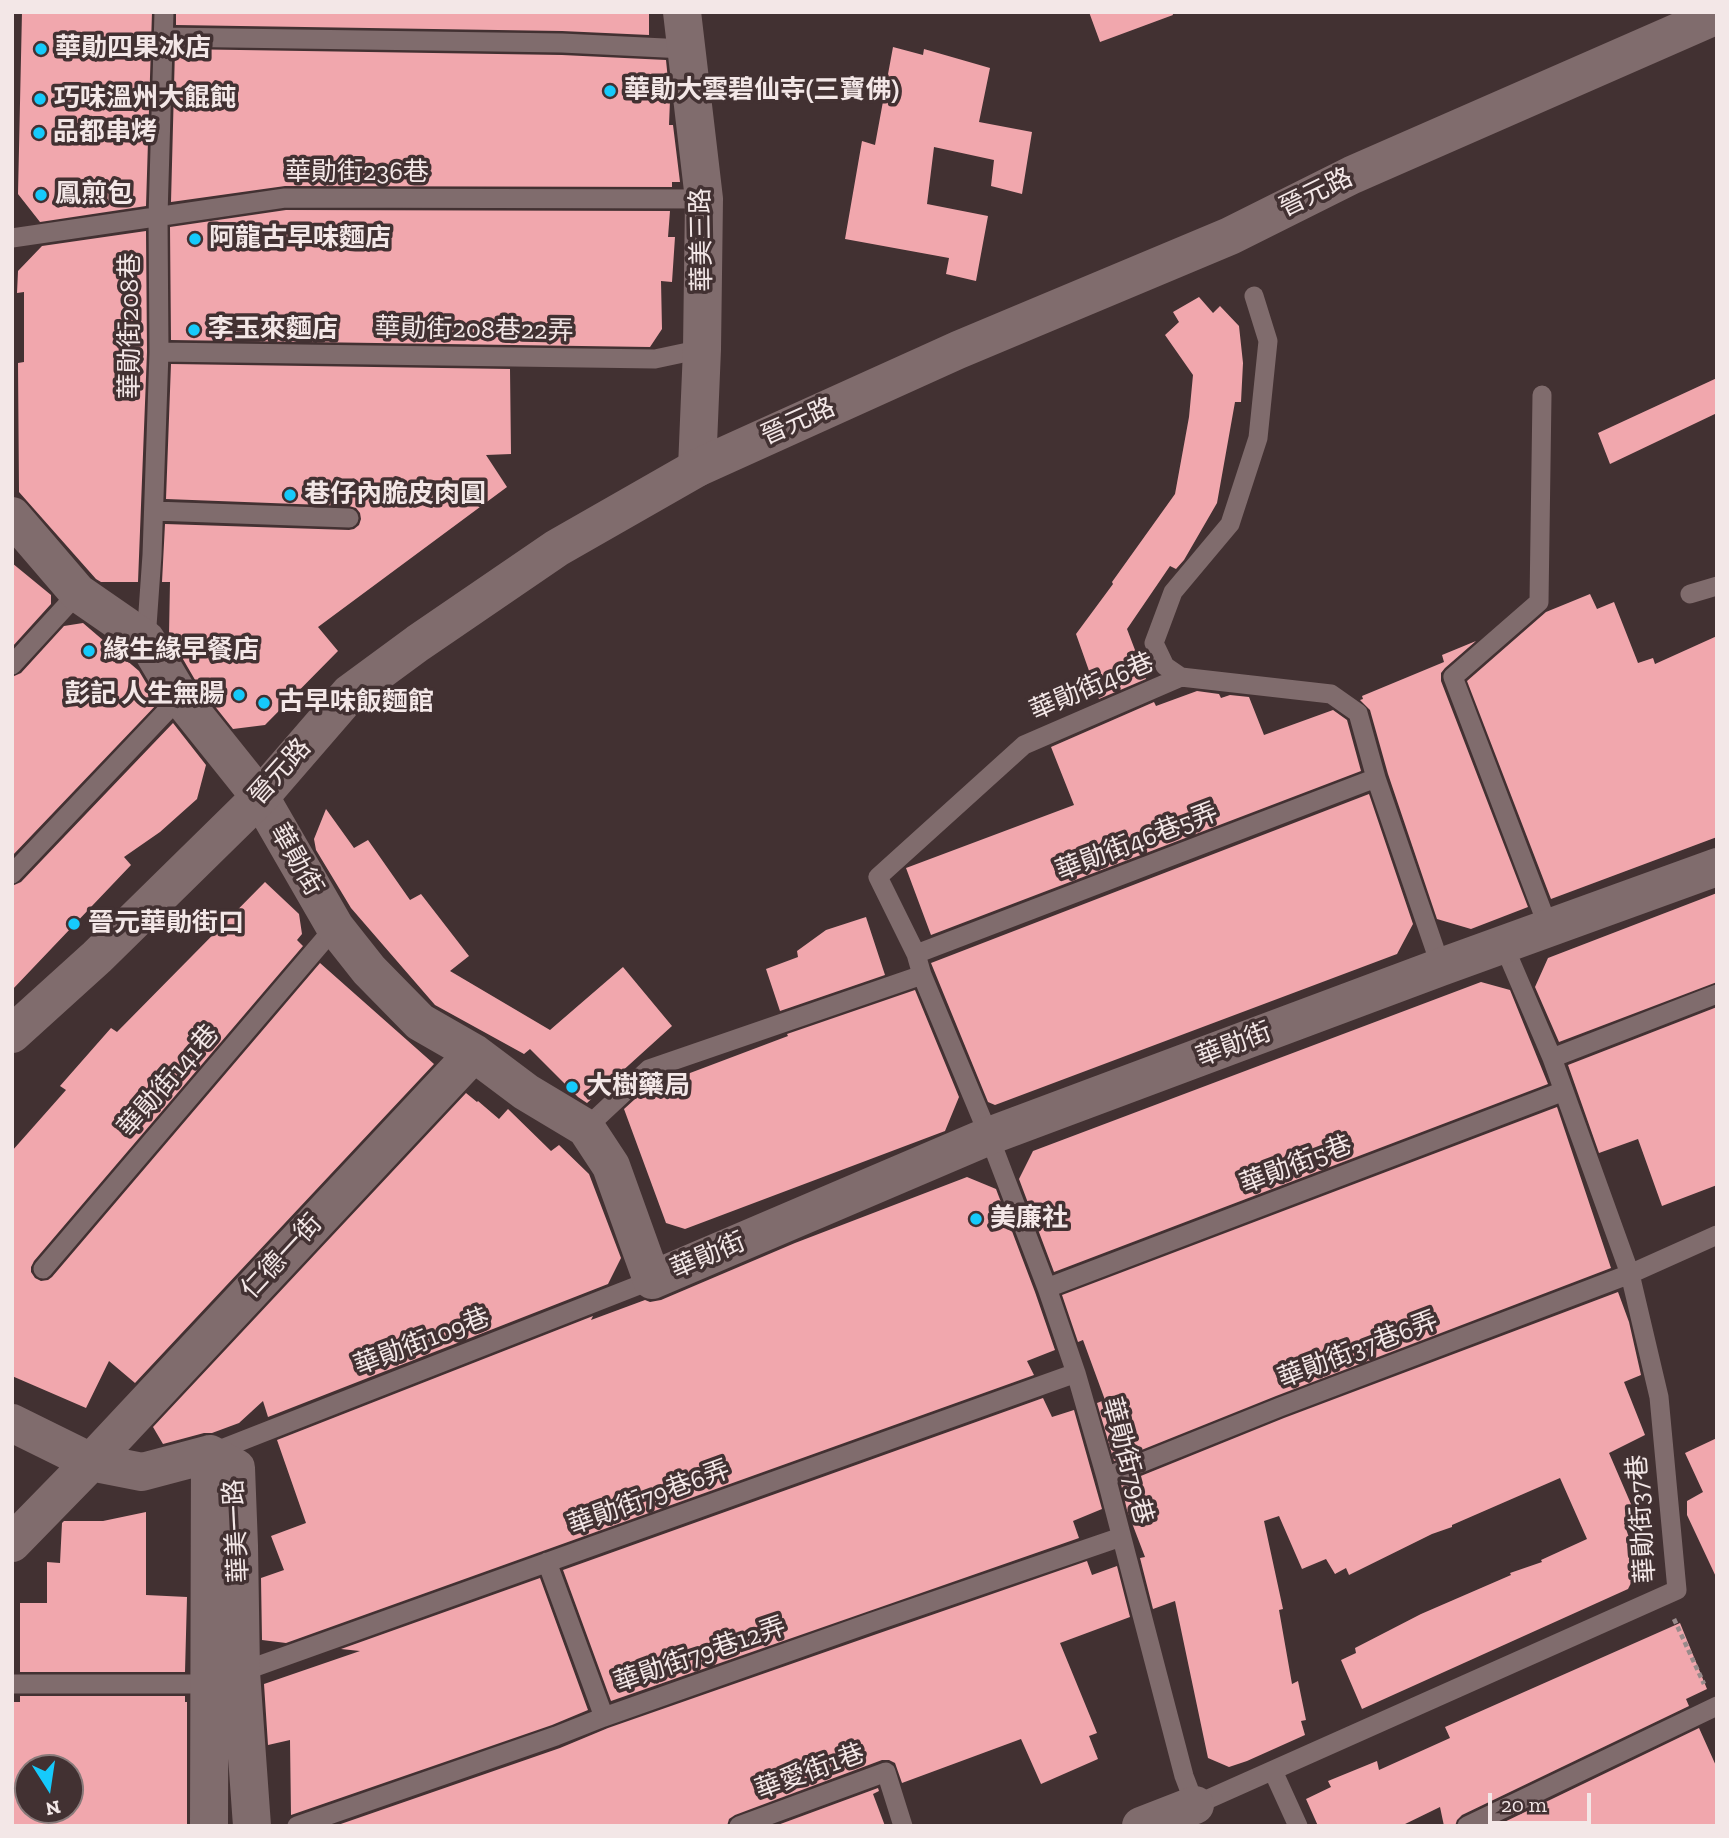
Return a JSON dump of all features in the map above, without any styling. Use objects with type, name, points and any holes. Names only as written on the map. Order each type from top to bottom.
[{"type":"street","name":"晉元路","points":[[12,1034],[97,957],[260,797],[350,693],[557,548],[697,468],[958,350],[1230,236],[1352,175],[1717,15]]},
{"type":"street","name":"華美三路","points":[[683,31],[704,199],[697,468]]},
{"type":"street","name":"華勛街","points":[[12,516],[78,593],[146,640],[180,697],[260,797],[335,927],[369,970],[420,1022],[474,1053],[526,1092],[586,1128],[611,1166],[652,1280],[989,1136],[1717,867]]},
{"type":"street","name":"仁德一街","points":[[12,1544],[474,1053]]},
{"type":"street","points":[[12,1423],[91,1462],[142,1472],[210,1454]]},
{"type":"street","name":"華美一路","points":[[209,1826],[239,1546],[236,1468],[210,1454]]},
{"type":"street","name":"華美一路","points":[[225,1678],[252,1826]]},
{"type":"street","points":[[1155,1824],[1195,1805]]},
{"type":"lane","name":"華勛街208巷","points":[[146,640],[154,512],[159,352],[158,216],[164,12]]},
{"type":"lane","points":[[164,37],[562,43],[683,31]]},
{"type":"lane","name":"華勛街236巷","points":[[12,238],[285,198],[704,199]]},
{"type":"lane","points":[[1181,677],[1165,666],[1154,643],[1173,592],[1230,524],[1258,438],[1268,341],[1254,296]]},
{"type":"lane","name":"華勛街208巷22弄","points":[[159,352],[655,359],[702,349]]},
{"type":"lane","points":[[1542,394],[1539,602],[1454,677],[1549,929]]},
{"type":"lane","points":[[154,512],[349,518]]},
{"type":"lane","points":[[1690,594],[1717,586]]},
{"type":"lane","points":[[12,665],[78,593]]},
{"type":"lane","name":"華勛街46巷","points":[[916,954],[878,877],[1024,745],[1181,677],[1331,694],[1358,713],[1376,778],[1441,967]]},
{"type":"lane","points":[[12,874],[180,697]]},
{"type":"lane","name":"華勛街46巷5弄","points":[[916,954],[1376,778]]},
{"type":"lane","name":"華勛街141巷","points":[[43,1269],[335,927]]},
{"type":"lane","name":"華勛街37巷","points":[[1195,1805],[1677,1590],[1659,1397],[1630,1274],[1552,1058],[1504,946]]},
{"type":"lane","name":"華勛街79巷","points":[[916,954],[922,975],[989,1136],[1047,1287],[1076,1373],[1106,1476],[1181,1763],[1195,1805]]},
{"type":"lane","points":[[586,1128],[649,1069],[922,975]]},
{"type":"lane","points":[[1552,1058],[1717,994]]},
{"type":"lane","name":"華勛街5巷","points":[[1047,1287],[1564,1091]]},
{"type":"lane","name":"華勛街37巷6弄","points":[[1106,1476],[1630,1274],[1717,1235]]},
{"type":"lane","name":"華勛街109巷","points":[[210,1454],[652,1280]]},
{"type":"lane","name":"華勛街79巷6弄","points":[[12,1685],[225,1678],[1076,1373]]},
{"type":"lane","name":"華勛街79巷12弄","points":[[298,1826],[1121,1537]]},
{"type":"lane","points":[[547,1562],[604,1717]]},
{"type":"lane","points":[[1467,1826],[1716,1709]]},
{"type":"lane","name":"華愛街1巷","points":[[739,1826],[886,1772],[903,1826]]},
{"type":"lane","points":[[1273,1772],[1298,1826]]},
{"type":"path","points":[[1664,1597],[1716,1709]]},
{"type":"building","points":[[22,12],[152,12],[146,206],[40,222],[18,194]]},
{"type":"building","points":[[176,12],[649,12],[649,35],[562,31],[176,25]]},
{"type":"building","points":[[1089,12],[1172,12],[1173,15],[1100,42]]},
{"type":"building","points":[[893,47],[923,55],[924,49],[990,68],[979,122],[1032,132],[1022,194],[991,186],[994,160],[934,147],[927,204],[988,216],[976,281],[946,274],[949,258],[845,239],[862,141],[875,145]]},
{"type":"building","points":[[175,49],[562,55],[666,60],[670,100],[669,125],[673,125],[680,182],[672,182],[672,187],[285,186],[171,202]]},
{"type":"building","points":[[286,210],[670,211],[668,237],[675,237],[672,282],[661,281],[662,329],[650,347],[171,340],[170,227]]},
{"type":"building","points":[[146,231],[147,352],[138,582],[101,582],[19,492],[18,363],[24,362],[24,292],[17,293],[18,271],[42,246]]},
{"type":"building","points":[[1199,297],[1213,313],[1220,306],[1239,326],[1243,363],[1241,402],[1235,402],[1217,503],[1184,560],[1176,569],[1170,566],[1127,629],[1146,679],[1099,699],[1076,634],[1175,494],[1189,417],[1193,375],[1165,335],[1179,322],[1173,312]]},
{"type":"building","points":[[171,364],[510,369],[511,454],[486,455],[507,487],[318,627],[338,651],[265,725],[233,729],[198,685],[169,635],[170,582],[162,582],[165,524],[349,530],[359,525],[360,513],[349,506],[166,499]]},
{"type":"building","points":[[1717,378],[1717,413],[1610,464],[1598,433]]},
{"type":"building","points":[[12,563],[51,595],[51,604],[12,647]]},
{"type":"building","points":[[1590,594],[1597,609],[1614,602],[1638,663],[1653,658],[1655,664],[1717,636],[1717,837],[1551,899],[1467,681],[1546,612]]},
{"type":"building","points":[[83,623],[139,671],[158,703],[12,856],[12,677],[21,673],[64,626]]},
{"type":"building","points":[[1476,641],[1445,668],[1441,673],[1441,681],[1528,907],[1471,929],[1437,919],[1388,774],[1370,710],[1360,700],[1363,699],[1362,696],[1444,662],[1442,655]]},
{"type":"building","points":[[1197,691],[1219,694],[1221,698],[1230,695],[1249,697],[1264,735],[1333,710],[1347,720],[1361,771],[931,935],[906,868],[1074,805],[1051,747],[1154,702],[1156,706]]},
{"type":"building","points":[[173,723],[206,765],[197,799],[160,832],[124,857],[131,865],[12,990],[12,886],[21,882]]},
{"type":"building","points":[[1369,794],[1413,924],[1397,954],[995,1105],[988,1102],[931,963]]},
{"type":"building","points":[[326,809],[354,848],[368,840],[410,900],[421,894],[469,956],[450,971],[550,1030],[623,967],[672,1026],[587,1103],[530,1049],[524,1054],[435,1005],[351,908],[316,850],[314,839]]},
{"type":"building","points":[[265,882],[299,914],[302,934],[297,940],[303,946],[34,1261],[31,1272],[35,1278],[41,1281],[52,1277],[320,963],[434,1064],[135,1383],[109,1361],[86,1408],[12,1376],[12,1151],[66,1090],[60,1086],[111,1028],[117,1032]]},
{"type":"building","points":[[1717,893],[1717,982],[1559,1042],[1535,987],[1548,958]]},
{"type":"building","points":[[866,917],[885,975],[780,1011],[766,969],[798,957],[797,951],[826,930]]},
{"type":"building","points":[[1481,982],[1510,990],[1548,1084],[1054,1272],[1019,1179],[1033,1151]]},
{"type":"building","points":[[915,990],[959,1097],[945,1131],[685,1229],[666,1223],[624,1109],[645,1090],[788,1036],[787,1034]]},
{"type":"building","points":[[1717,1007],[1717,1185],[1662,1206],[1638,1139],[1599,1153],[1568,1065]]},
{"type":"building","points":[[466,1093],[499,1119],[508,1109],[551,1151],[559,1145],[589,1174],[621,1258],[608,1284],[268,1417],[263,1401],[239,1423],[212,1433],[163,1444],[153,1427]]},
{"type":"building","points":[[1557,1107],[1611,1268],[1114,1461],[1097,1403],[1105,1400],[1083,1340],[1078,1342],[1062,1295]]},
{"type":"building","points":[[967,1177],[996,1189],[1055,1350],[1027,1361],[1034,1375],[286,1643],[262,1640],[261,1578],[284,1570],[271,1536],[306,1523],[277,1440],[593,1316],[591,1320],[645,1300],[661,1300],[795,1243]]},
{"type":"building","points":[[1618,1292],[1629,1322],[1641,1375],[1624,1382],[1645,1435],[1609,1453],[1637,1518],[1624,1523],[1639,1567],[1628,1589],[1362,1709],[1341,1660],[1356,1653],[1355,1648],[1421,1614],[1511,1575],[1510,1573],[1542,1562],[1541,1560],[1587,1539],[1560,1478],[1432,1534],[1349,1575],[1346,1568],[1335,1574],[1326,1559],[1302,1569],[1279,1516],[1264,1521],[1283,1609],[1279,1610],[1292,1684],[1298,1681],[1306,1720],[1301,1721],[1305,1735],[1229,1767],[1208,1758],[1175,1601],[1153,1609],[1140,1558],[1145,1557],[1127,1510],[1121,1484],[1284,1418]]},
{"type":"building","points":[[1043,1398],[1052,1417],[1074,1410],[1102,1509],[1073,1521],[1079,1538],[611,1701],[563,1570]]},
{"type":"building","points":[[1717,1438],[1717,1579],[1687,1515],[1687,1501],[1703,1492],[1685,1453]]},
{"type":"building","points":[[146,1512],[146,1595],[187,1597],[185,1672],[20,1672],[20,1603],[47,1603],[47,1562],[60,1563],[62,1523],[103,1521]]},
{"type":"building","points":[[1087,1561],[1092,1575],[1117,1566],[1130,1617],[1060,1643],[1097,1733],[1089,1736],[1098,1759],[1041,1784],[1021,1739],[902,1783],[895,1763],[882,1760],[735,1815],[729,1819],[727,1826],[335,1826],[560,1748],[608,1728]]},
{"type":"building","points":[[540,1578],[588,1710],[552,1725],[291,1815],[290,1740],[268,1745],[264,1684],[360,1651],[341,1649]]},
{"type":"building","points":[[1680,1623],[1707,1689],[1686,1699],[1689,1706],[1462,1815],[1455,1826],[1444,1826],[1440,1807],[1401,1826],[1318,1826],[1306,1799],[1331,1787],[1328,1781],[1377,1761],[1379,1770],[1450,1738],[1445,1727]]},
{"type":"building","points":[[20,1696],[185,1696],[187,1826],[12,1826],[12,1702],[20,1702]]},
{"type":"building","points":[[1699,1728],[1717,1768],[1717,1826],[1496,1826]]},
{"type":"building","points":[[878,1788],[879,1791],[873,1794],[885,1826],[775,1826]]},
{"type":"place","name":"華勛四果冰店","points":[[41,49]]},
{"type":"place","name":"華勛大雲碧仙寺(三寶佛)","points":[[610,91]]},
{"type":"place","name":"巧味溫州大餛飩","points":[[40,99]]},
{"type":"place","name":"品都串烤","points":[[39,133]]},
{"type":"place","name":"鳳煎包","points":[[41,195]]},
{"type":"place","name":"阿龍古早味麵店","points":[[195,239]]},
{"type":"place","name":"李玉來麵店","points":[[194,330]]},
{"type":"place","name":"巷仔內脆皮肉圓","points":[[290,495]]},
{"type":"place","name":"緣生緣早餐店","points":[[89,651]]},
{"type":"place","name":"彭記 人生無腸","points":[[239,695]]},
{"type":"place","name":"古早味飯麵館","points":[[264,703]]},
{"type":"place","name":"晉元華勛街口","points":[[74,924]]},
{"type":"place","name":"大樹藥局","points":[[572,1087]]},
{"type":"place","name":"美廉社","points":[[976,1219]]}]
